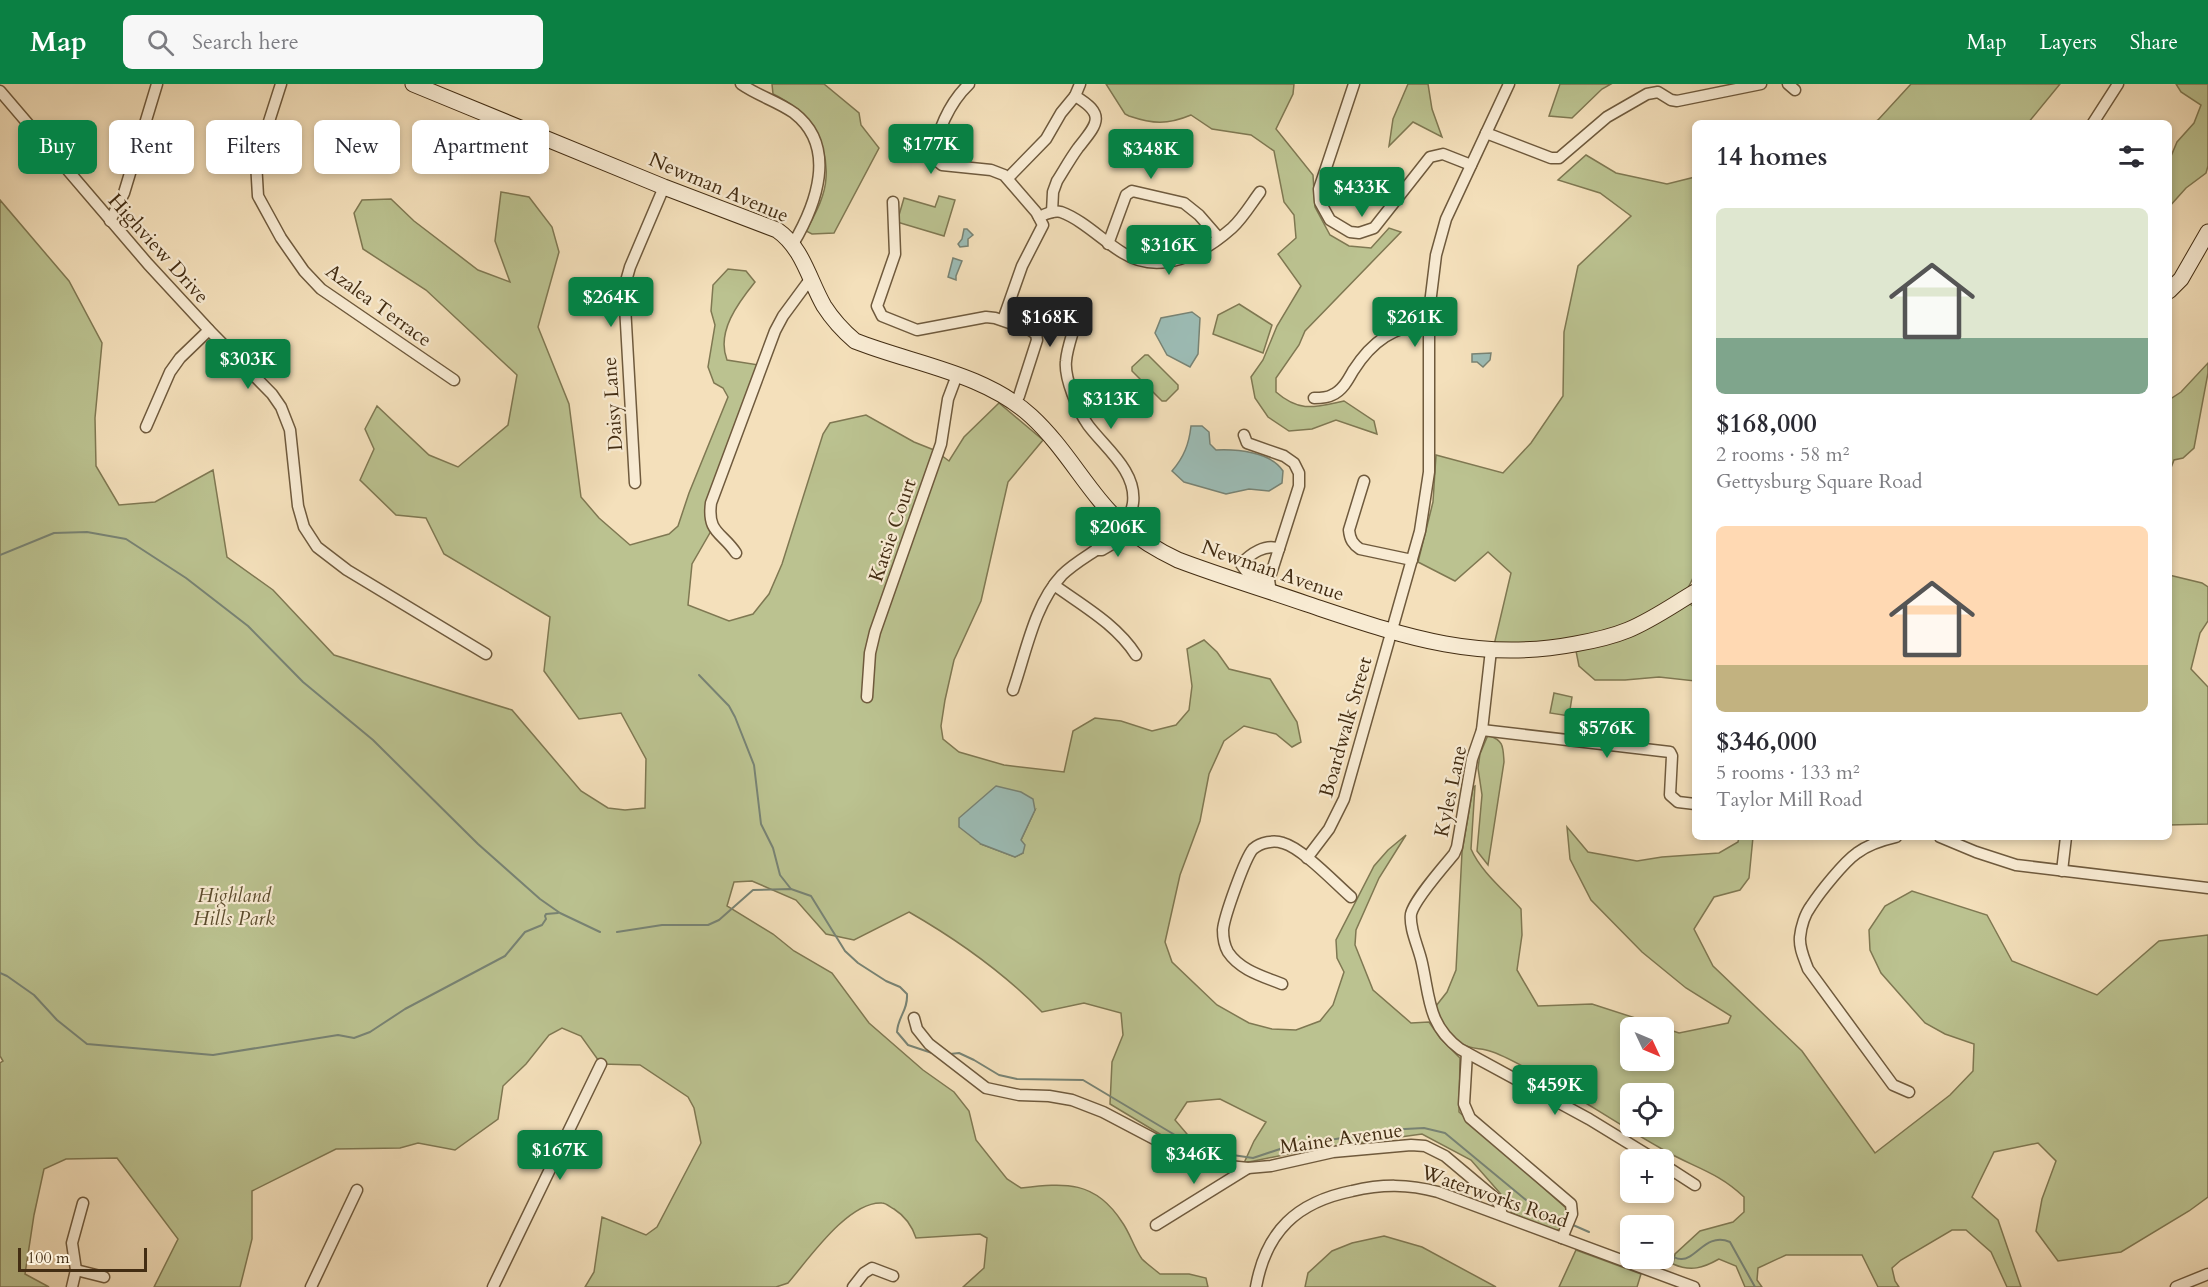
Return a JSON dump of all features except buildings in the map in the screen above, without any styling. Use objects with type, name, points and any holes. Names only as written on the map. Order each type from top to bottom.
[{"type":"street","points":[[110,221],[124,193],[157,84]]},
{"type":"street","name":"Azalea Terrace","points":[[280,84],[256,162],[258,196],[267,215],[304,271],[321,289],[454,380]]},
{"type":"street","name":"Newman Avenue","points":[[413,84],[664,187],[770,227],[786,236],[793,244],[833,320],[841,330],[855,341],[957,375],[1014,403],[1049,434],[1120,530],[1178,560],[1270,586],[1391,632],[1448,646],[1491,650],[1557,648],[1616,634],[1673,606],[1692,593]]},
{"type":"street","points":[[741,84],[795,114],[811,134],[818,153],[819,181],[805,223],[793,244]]},
{"type":"street","points":[[969,84],[957,97],[946,115],[937,145],[936,160],[942,165],[997,171],[1008,178],[1043,225],[1022,266],[1003,320]]},
{"type":"street","points":[[1008,178],[1046,139],[1061,113],[1075,96],[1080,84]]},
{"type":"street","points":[[1354,84],[1319,189],[1322,208],[1336,225],[1350,232],[1359,233],[1374,228],[1430,157],[1443,154],[1471,165]]},
{"type":"street","name":"Boardwalk Street","points":[[1307,858],[1329,829],[1344,799],[1420,531],[1429,472],[1429,323],[1433,272],[1440,236],[1509,84]]},
{"type":"street","points":[[1486,133],[1551,158],[1559,158],[1607,117],[1647,94],[1658,92],[1677,101],[1761,84]]},
{"type":"street","points":[[2095,120],[2118,84]]},
{"type":"street","name":"Highview Drive","points":[[0,91],[110,221],[209,330],[272,394],[285,414],[292,442],[301,519],[317,547],[347,570],[486,654]]},
{"type":"street","points":[[1052,212],[1053,192],[1057,181],[1096,121],[1092,108],[1075,96]]},
{"type":"street","name":"Daisy Lane","points":[[635,483],[624,288],[634,256],[664,187]]},
{"type":"street","points":[[1108,244],[1126,195],[1132,191],[1184,203],[1199,215],[1219,238]]},
{"type":"street","points":[[1039,217],[1052,212],[1060,212],[1138,261],[1164,263],[1196,254],[1219,238],[1236,223],[1260,192]]},
{"type":"street","points":[[893,202],[895,254],[877,310],[882,316],[917,330],[986,317],[1003,320],[1036,334],[1037,340],[1019,396],[1014,403]]},
{"type":"street","points":[[2172,288],[2181,279],[2208,232]]},
{"type":"street","points":[[736,553],[717,535],[712,526],[709,515],[711,503],[775,331],[783,316],[811,278]]},
{"type":"street","points":[[1013,690],[1045,598],[1070,567],[1096,550],[1106,537],[1120,530],[1134,501],[1131,486],[1119,461],[1088,425],[1081,413],[1067,374],[1066,360],[1076,321]]},
{"type":"street","points":[[1314,398],[1332,396],[1341,388],[1367,351],[1381,338],[1402,327],[1429,323]]},
{"type":"street","points":[[146,427],[170,372],[180,358],[209,330]]},
{"type":"street","name":"Katsie Court","points":[[867,697],[870,652],[941,444],[948,399],[957,375]]},
{"type":"street","points":[[1244,435],[1247,443],[1290,460],[1299,473],[1299,486],[1270,586],[1246,571],[1241,564],[1265,547],[1279,549]]},
{"type":"street","points":[[1364,481],[1349,530],[1354,545],[1360,549],[1412,560]]},
{"type":"street","points":[[1054,585],[1114,628],[1126,639],[1136,655]]},
{"type":"street","name":"Kyles Lane","points":[[1491,650],[1482,730],[1472,759],[1454,854],[1416,902],[1411,913],[1431,1012],[1443,1034],[1467,1053],[1606,1128],[1639,1149]]},
{"type":"street","points":[[1482,730],[1670,752],[1672,756],[1670,795],[1678,802],[1692,804]]},
{"type":"street","points":[[1886,840],[1858,852],[1847,862],[1810,907],[1803,923],[1800,939],[1808,969],[1893,1085],[1909,1092]]},
{"type":"street","points":[[1948,840],[2002,861],[2034,868],[2208,888]]},
{"type":"street","points":[[2062,871],[2066,840]]},
{"type":"street","points":[[1282,984],[1248,971],[1232,957],[1224,944],[1224,927],[1245,861],[1256,847],[1260,844],[1279,842],[1292,846],[1351,897]]},
{"type":"street","name":"Maine Avenue","points":[[914,1018],[923,1038],[986,1088],[1019,1095],[1049,1096],[1072,1100],[1103,1112],[1200,1163],[1248,1168],[1271,1166],[1333,1152],[1411,1145],[1425,1146],[1445,1156],[1495,1198],[1502,1215]]},
{"type":"street","points":[[1467,1053],[1464,1104],[1466,1112],[1470,1118],[1571,1204],[1572,1214],[1564,1234]]},
{"type":"street","points":[[493,1287],[601,1064]]},
{"type":"street","points":[[1156,1225],[1248,1168]]},
{"type":"street","points":[[1674,1171],[1695,1185]]},
{"type":"street","name":"Waterworks Road","points":[[1256,1287],[1264,1254],[1282,1226],[1312,1204],[1338,1194],[1382,1185],[1404,1185],[1438,1192],[1564,1234],[1694,1287]]},
{"type":"street","points":[[311,1287],[357,1190]]},
{"type":"street","points":[[72,1287],[76,1270],[72,1243],[83,1203]]},
{"type":"street","points":[[853,1287],[864,1273],[872,1268],[893,1276]]},
{"type":"street","points":[[76,1270],[104,1277]]},
{"type":"street","points":[[2176,1287],[2208,1274]]},
{"type":"green space","points":[[772,84],[824,84],[859,113],[861,125],[879,148],[834,233],[812,234],[806,231],[824,192],[826,165],[823,152],[813,128],[795,108],[773,94]]},
{"type":"green space","points":[[1106,84],[1294,84],[1293,94],[1276,129],[1313,175],[1315,207],[1330,235],[1349,246],[1371,248],[1389,228],[1401,232],[1305,331],[1299,345],[1276,378],[1276,392],[1300,406],[1308,407],[1344,401],[1374,421],[1377,434],[1336,420],[1312,429],[1289,431],[1268,417],[1255,398],[1251,377],[1263,360],[1277,326],[1301,286],[1278,254],[1296,238],[1294,215],[1284,202],[1274,151],[1251,135],[1212,129],[1191,115],[1160,122],[1145,121],[1129,116],[1125,114]]},
{"type":"green space","points":[[1408,84],[1428,84],[1432,109],[1442,137],[1413,122],[1389,146],[1393,119]]},
{"type":"green space","points":[[1560,84],[1611,84],[1602,89],[1572,118],[1549,116]]},
{"type":"green space","points":[[1911,84],[2060,84],[2030,120],[1878,120]]},
{"type":"green space","points":[[2176,84],[2208,84],[2208,166],[2206,173],[2186,188],[2172,204],[2172,154],[2177,142],[2194,123],[2201,105],[2181,92]]},
{"type":"green space","points":[[1586,155],[1616,173],[1667,184],[1692,178],[1692,580],[1682,594],[1647,614],[1605,631],[1539,643],[1494,645],[1511,573],[1488,552],[1455,581],[1418,562],[1433,502],[1436,455],[1503,473],[1531,443],[1563,396],[1564,332],[1578,266],[1631,216],[1600,193],[1558,180]]},
{"type":"green space","name":"Highland Hills Park","points":[[501,192],[529,197],[552,227],[559,252],[538,327],[569,404],[581,497],[599,518],[630,545],[669,534],[678,526],[728,397],[723,388],[714,383],[708,367],[715,325],[711,311],[713,285],[728,269],[746,271],[755,282],[730,318],[724,339],[724,349],[727,360],[759,365],[706,510],[706,521],[711,531],[692,564],[688,605],[729,621],[753,614],[769,594],[782,564],[823,434],[830,423],[866,415],[914,442],[934,450],[949,461],[964,437],[999,403],[1043,440],[1008,482],[981,601],[954,660],[941,726],[943,739],[959,752],[1004,765],[1064,772],[1073,731],[1095,718],[1121,721],[1152,731],[1176,725],[1189,710],[1192,686],[1187,649],[1204,640],[1217,652],[1229,669],[1270,679],[1297,722],[1301,742],[1292,747],[1276,734],[1244,726],[1224,741],[1209,774],[1200,821],[1180,875],[1165,942],[1172,962],[1217,1005],[1249,1023],[1272,1029],[1296,1030],[1320,1021],[1333,1005],[1344,972],[1337,958],[1336,940],[1374,866],[1406,835],[1379,878],[1356,930],[1355,945],[1373,990],[1411,1023],[1429,1022],[1440,1038],[1460,1058],[1459,1112],[1566,1208],[1568,1213],[1561,1230],[1551,1230],[1512,1213],[1506,1200],[1471,1160],[1422,1134],[1313,1149],[1244,1163],[1266,1122],[1220,1099],[1187,1102],[1175,1120],[1210,1161],[1193,1154],[1110,1104],[1112,1062],[1123,1035],[1121,1013],[1084,1003],[1042,1012],[978,957],[909,912],[854,940],[826,934],[796,900],[752,881],[734,882],[727,906],[773,934],[794,951],[832,973],[869,1023],[923,1070],[954,1092],[969,1111],[976,1140],[1007,1179],[1021,1188],[1065,1185],[1090,1191],[1112,1208],[1125,1226],[1142,1259],[1160,1274],[1189,1274],[1206,1278],[1208,1287],[963,1287],[984,1268],[987,1238],[980,1234],[916,1238],[905,1218],[882,1203],[869,1205],[856,1211],[843,1221],[788,1283],[776,1287],[585,1287],[594,1272],[602,1217],[646,1235],[657,1227],[701,1143],[694,1108],[688,1097],[640,1065],[601,1064],[581,1036],[562,1028],[549,1035],[526,1064],[503,1086],[498,1119],[455,1150],[418,1143],[400,1148],[336,1149],[252,1191],[252,1239],[240,1287],[154,1287],[178,1239],[117,1158],[66,1159],[44,1169],[25,1274],[49,1287],[0,1287],[0,1063],[3,1061],[0,1056],[0,200],[69,281],[102,343],[95,418],[96,466],[119,505],[155,502],[213,470],[227,557],[273,590],[334,655],[512,710],[581,791],[608,808],[625,810],[645,808],[646,759],[621,713],[579,719],[544,671],[550,617],[444,554],[426,518],[396,515],[360,480],[374,449],[365,429],[377,406],[429,455],[458,467],[508,425],[517,375],[426,290],[363,249],[354,213],[362,200],[391,199],[414,221],[478,270],[510,282],[495,241]],"holes":[[[1035,810],[1021,840],[1023,853],[1015,857],[981,844]]]},
{"type":"green space","points":[[939,196],[955,200],[944,236],[897,222],[904,198],[935,207]]},
{"type":"green space","points":[[1239,304],[1272,325],[1263,353],[1213,334],[1218,315]]},
{"type":"green space","points":[[1148,355],[1178,385],[1178,389],[1166,401],[1162,401],[1132,371],[1132,367]]},
{"type":"green space","points":[[2208,363],[2194,448],[2183,458],[2174,460],[2172,465],[2172,398],[2181,392]]},
{"type":"green space","points":[[2172,576],[2202,583],[2208,587],[2208,621],[2200,633],[2191,669],[2208,687],[2208,824],[2172,825]]},
{"type":"green space","points":[[1689,603],[1692,606],[1692,681],[1659,677],[1595,680],[1579,666],[1576,651]]},
{"type":"green space","points":[[1554,693],[1572,697],[1569,716],[1550,713]]},
{"type":"green space","points":[[1488,735],[1502,745],[1504,762],[1488,865],[1477,851],[1482,795],[1478,768],[1480,754]]},
{"type":"green space","points":[[1475,786],[1471,849],[1487,873],[1521,909],[1522,935],[1517,970],[1538,1006],[1592,1004],[1632,1017],[1620,1017],[1620,1071],[1674,1071],[1674,1031],[1679,1033],[1728,1023],[1731,1016],[1686,988],[1642,952],[1591,900],[1570,859],[1567,827],[1588,852],[1637,861],[1719,853],[1738,840],[1753,840],[1749,878],[1740,890],[1714,897],[1694,929],[1713,966],[1802,1051],[1875,1153],[1950,1095],[1973,1071],[1974,1044],[1945,1034],[1925,1023],[1881,973],[1870,950],[1869,930],[1885,906],[1912,891],[1987,915],[2012,961],[2097,995],[2159,941],[2208,935],[2208,1197],[2121,1252],[2058,1261],[2036,1231],[2042,1199],[2056,1161],[2038,1143],[1994,1152],[1972,1197],[1998,1220],[2021,1287],[2007,1287],[1991,1252],[1966,1230],[1952,1230],[1901,1260],[1892,1268],[1899,1287],[1878,1287],[1862,1255],[1786,1255],[1758,1268],[1757,1280],[1762,1287],[1745,1287],[1736,1266],[1719,1259],[1697,1268],[1674,1264],[1675,1254],[1700,1231],[1733,1222],[1744,1212],[1744,1197],[1714,1175],[1674,1155],[1674,1149],[1662,1149],[1642,1137],[1674,1137],[1674,1083],[1620,1083],[1620,1124],[1497,1053],[1464,1045],[1445,1027],[1436,1006],[1447,992],[1456,970],[1462,852]]},
{"type":"green space","points":[[1384,1236],[1422,1247],[1496,1287],[1305,1287],[1308,1273],[1332,1251],[1352,1243]]},
{"type":"green space","points":[[1576,1250],[1620,1266],[1620,1269],[1641,1274],[1637,1287],[1559,1287]]},
{"type":"water","points":[[964,229],[973,235],[968,239],[968,246],[960,247],[958,244],[962,239]]},
{"type":"water","points":[[953,258],[962,261],[956,280],[948,277]]},
{"type":"water","points":[[1192,312],[1200,318],[1198,354],[1190,367],[1167,355],[1155,333],[1161,318]]},
{"type":"water","points":[[1491,353],[1490,360],[1483,367],[1477,362],[1472,362],[1472,354]]},
{"type":"water","points":[[1191,426],[1202,426],[1209,432],[1210,444],[1216,450],[1253,453],[1278,465],[1283,471],[1282,483],[1269,491],[1249,489],[1226,494],[1184,482],[1172,471],[1185,450]]},
{"type":"water","points":[[996,786],[1021,792],[1033,799],[1035,810],[1021,840],[1025,845],[1023,853],[1015,857],[981,844],[959,827],[959,818]]},
{"type":"waterway","points":[[0,555],[54,533],[87,532],[126,539],[186,578],[248,626],[303,682],[373,740],[478,844],[540,899],[560,913],[600,932]]},
{"type":"waterway","points":[[699,675],[729,706],[735,717],[754,765],[761,824],[773,848],[780,875],[791,889]]},
{"type":"waterway","points":[[617,932],[662,925],[708,925],[719,920],[753,890],[791,889],[811,896],[845,951],[858,963],[900,987],[907,994],[906,1005],[897,1032],[908,1045],[935,1054]]},
{"type":"waterway","points":[[0,973],[34,995],[57,1020],[87,1044],[213,1055],[338,1035],[354,1038],[370,1032],[405,1009],[505,956],[525,932],[542,925],[546,914],[558,913]]},
{"type":"waterway","points":[[950,1054],[959,1053],[999,1075],[1017,1079],[1083,1080],[1190,1144],[1219,1153],[1253,1158],[1280,1149],[1386,1130],[1424,1128],[1445,1133],[1543,1214],[1565,1222]]},
{"type":"waterway","points":[[1573,1225],[1589,1232]]},
{"type":"waterway","points":[[1674,1257],[1686,1258],[1714,1241],[1730,1242],[1755,1287]]}]
